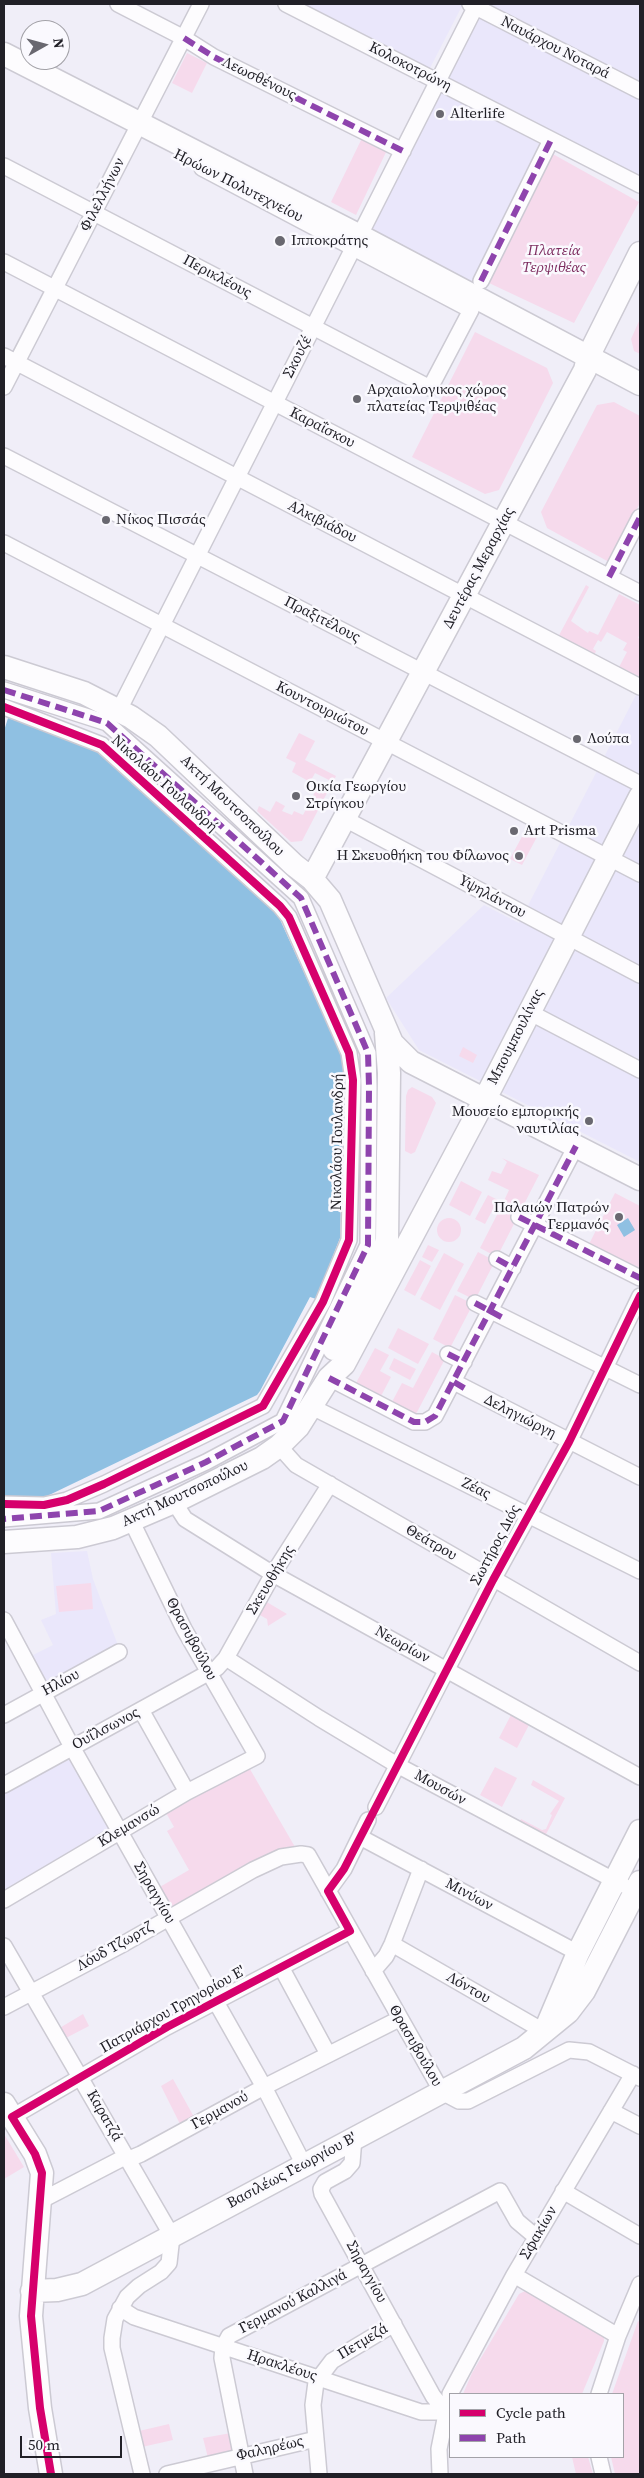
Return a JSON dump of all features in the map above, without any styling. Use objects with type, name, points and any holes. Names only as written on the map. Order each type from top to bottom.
[{"type":"main road","name":"Ηρώων Πολυτεχνείου","points":[[4,54],[137,128],[357,241],[477,297]]},
{"type":"main road","name":"Δευτέρας Μεραρχίας","points":[[312,880],[590,363],[640,253]]},
{"type":"main road","points":[[477,297],[590,363],[640,384]]},
{"type":"main road","name":"Ακτή Μουτσοπούλου","points":[[4,667],[84,693],[119,710],[158,736],[312,880],[323,891],[336,913],[384,1025]]},
{"type":"main road","name":"Μπουμπουλίνας","points":[[329,1378],[344,1364],[485,1099],[640,797]]},
{"type":"main road","points":[[384,1025],[399,1052],[411,1062],[640,1180]]},
{"type":"main road","points":[[329,1378],[330,1357],[382,1256],[387,1240],[389,1073],[384,1025]]},
{"type":"main road","name":"Ακτή Μουτσοπούλου","points":[[4,1542],[77,1537],[131,1520],[174,1502],[262,1458],[279,1446],[298,1427],[329,1378]]},
{"type":"main road","name":"Βασιλέως Γεωργίου Β'","points":[[544,2032],[578,1953],[640,1830]]},
{"type":"main road","name":"Βασιλέως Γεωργίου Β'","points":[[32,2291],[57,2290],[82,2284],[524,2048],[568,2012],[584,1992],[638,1887]]},
{"type":"main road","points":[[8,2111],[35,2154],[39,2164],[42,2183],[31,2316],[35,2366],[51,2474]]},
{"type":"street","name":"Λεωσθένους","points":[[118,4],[184,38],[214,57],[402,151]]},
{"type":"street","name":"Φιλελλήνων","points":[[4,387],[10,359],[54,288],[201,4]]},
{"type":"street","name":"Κολοκοτρώνη","points":[[286,4],[640,186]]},
{"type":"street","name":"Σκουζέ","points":[[119,710],[438,82],[474,5]]},
{"type":"street","name":"Ναυάρχου Νοταρά","points":[[474,5],[640,92]]},
{"type":"street","name":"Ηρώων Πολυτεχνείου","points":[[4,66],[137,128]]},
{"type":"street","points":[[477,297],[551,140]]},
{"type":"street","name":"Περικλέους","points":[[4,166],[430,388],[477,297]]},
{"type":"street","name":"Καραΐσκου","points":[[4,262],[640,593]]},
{"type":"street","name":"Δευτέρας Μεραρχίας","points":[[590,363],[640,275]]},
{"type":"street","name":"Αλκιβιάδου","points":[[10,359],[640,687]]},
{"type":"street","name":"Πραξιτέλους","points":[[4,456],[640,784]]},
{"type":"street","points":[[609,577],[640,517]]},
{"type":"street","name":"Κουντουριώτου","points":[[4,543],[640,874]]},
{"type":"street","points":[[4,690],[107,722],[301,898],[368,1052],[369,1105],[368,1245],[283,1421],[206,1462],[99,1512],[4,1519]]},
{"type":"street","name":"Νικολάου Γουλανδρή","points":[[4,707],[102,745],[280,906],[289,917],[349,1053],[353,1080],[349,1240],[323,1302],[263,1406],[104,1484],[67,1500],[44,1505],[4,1504]]},
{"type":"street","name":"Υψηλάντου","points":[[345,819],[640,975]]},
{"type":"street","points":[[529,1012],[640,1070]]},
{"type":"street","points":[[329,1378],[385,1403],[414,1422],[425,1422],[438,1412],[576,1146]]},
{"type":"street","points":[[519,1216],[640,1278]]},
{"type":"street","points":[[497,1259],[513,1268]]},
{"type":"street","name":"Σωτήρος Διός","points":[[328,1891],[344,1868],[493,1580],[569,1442],[640,1296]]},
{"type":"street","points":[[475,1303],[640,1385]]},
{"type":"street","points":[[448,1354],[464,1362]]},
{"type":"street","name":"Δεληγιώργη","points":[[454,1382],[640,1477]]},
{"type":"street","name":"Ζέας","points":[[312,1407],[640,1571]]},
{"type":"street","name":"Θεάτρου","points":[[279,1446],[296,1465],[640,1663]]},
{"type":"street","name":"Σκευοθήκης","points":[[209,1674],[226,1658],[273,1574],[330,1484]]},
{"type":"street","name":"Νεωρίων","points":[[174,1502],[185,1519],[273,1574],[640,1777]]},
{"type":"street","name":"Θρασυβούλου","points":[[131,1520],[209,1674],[256,1756]]},
{"type":"street","name":"Σηραγγίου","points":[[4,1620],[72,1747],[264,2087],[304,2165]]},
{"type":"street","name":"Ηλίου","points":[[4,1715],[120,1652]]},
{"type":"street","name":"Μουσών","points":[[226,1658],[319,1718],[397,1765],[615,1880],[638,1887]]},
{"type":"street","name":"Ουΐλσωνος","points":[[4,1785],[209,1674]]},
{"type":"street","points":[[141,1710],[187,1792]]},
{"type":"street","name":"Κλεμανσώ","points":[[4,1900],[187,1792],[256,1756]]},
{"type":"street","name":"Μινύων","points":[[360,1837],[578,1953]]},
{"type":"street","name":"Λόυδ Τζωρτζ","points":[[4,2007],[273,1861],[289,1855],[308,1855]]},
{"type":"street","name":"Θρασυβούλου","points":[[308,1855],[399,2019],[442,2092],[455,2100],[464,2102],[569,2050],[589,2052],[636,2076]]},
{"type":"street","points":[[373,1971],[386,1956],[392,1944],[421,1869]]},
{"type":"street","name":"Πατριάρχου Γρηγορίου Ε'","points":[[8,2111],[81,2076],[350,1931]]},
{"type":"street","name":"Λόντου","points":[[392,1944],[544,2032]]},
{"type":"street","name":"Καρατζά","points":[[4,1946],[172,2236]]},
{"type":"street","points":[[281,1967],[328,2054]]},
{"type":"street","name":"Γερμανού","points":[[40,2201],[121,2159],[129,2159],[264,2087],[399,2019]]},
{"type":"street","name":"Σφακίων","points":[[451,2393],[536,2237],[611,2111],[636,2076]]},
{"type":"street","points":[[611,2111],[640,2126]]},
{"type":"street","name":"Σηραγγίου","points":[[354,2138],[353,2158],[349,2168],[324,2182],[321,2189],[433,2396],[446,2412]]},
{"type":"street","name":"Γερμανού Καλλιγά","points":[[223,2347],[232,2334],[500,2191],[522,2228],[536,2237]]},
{"type":"street","points":[[563,2191],[640,2236]]},
{"type":"street","points":[[142,2474],[112,2348],[114,2328],[120,2308],[134,2289],[160,2272],[169,2263],[172,2236]]},
{"type":"street","points":[[514,2275],[618,2336]]},
{"type":"street","points":[[598,2393],[618,2336],[640,2284]]},
{"type":"street","name":"Ηρακλέους","points":[[120,2308],[134,2317],[421,2412],[446,2412]]},
{"type":"street","name":"Πετμεζά","points":[[318,2378],[337,2357],[394,2324]]},
{"type":"street","points":[[223,2347],[222,2362],[244,2474]]},
{"type":"street","points":[[318,2378],[313,2397],[319,2474]]},
{"type":"street","name":"Σφακίων","points":[[440,2474],[439,2449],[449,2398]]},
{"type":"street","name":"Φαληρέως","points":[[167,2474],[316,2439]]},
{"type":"street","points":[[599,2458],[603,2474]]},
{"type":"shaded area","points":[[299,4],[463,4],[429,70]]},
{"type":"shaded area","points":[[476,4],[640,4],[640,181],[547,133],[473,284],[365,230]]},
{"type":"shaded area","points":[[640,687],[640,1162],[419,1050],[386,998],[484,905],[519,923]]},
{"type":"shaded area","points":[[87,1551],[93,1579],[119,1648],[46,1687],[31,1656],[53,1645],[41,1620],[56,1614],[51,1553]]},
{"type":"shaded area","points":[[70,1754],[113,1830],[4,1893],[4,1791]]},
{"type":"green space","points":[[187,53],[207,63],[192,93],[172,83]]},
{"type":"green space","points":[[363,136],[388,148],[356,215],[331,202]]},
{"type":"green space","name":"Πλατεία Τερψιθέας","points":[[551,153],[639,202],[574,323],[489,283]]},
{"type":"green space","points":[[640,319],[640,354],[634,351],[631,339]]},
{"type":"green space","points":[[475,332],[547,368],[553,383],[499,490],[485,494],[412,457]]},
{"type":"green space","points":[[614,402],[640,416],[640,503],[609,562],[547,528],[541,512],[597,405]]},
{"type":"green space","points":[[586,585],[589,587],[571,621],[588,633],[589,631],[598,635],[619,594],[640,605],[640,633],[638,638],[640,639],[640,679],[617,671],[627,652],[623,650],[627,643],[607,632],[601,642],[598,640],[593,649],[596,651],[593,658],[557,639]]},
{"type":"green space","points":[[299,733],[315,741],[305,760],[336,776],[333,782],[315,773],[310,782],[292,772],[296,763],[286,758]]},
{"type":"green space","points":[[318,786],[328,791],[302,841],[291,842],[257,811],[259,806],[270,812],[276,801],[285,806],[282,811],[292,815],[294,811],[303,815]]},
{"type":"green space","points":[[526,829],[538,835],[522,865],[510,859]]},
{"type":"green space","points":[[463,1047],[477,1055],[473,1063],[459,1056]]},
{"type":"green space","points":[[412,1087],[432,1097],[436,1103],[415,1152],[411,1154],[405,1151],[406,1096],[408,1090]]},
{"type":"green space","points":[[502,1158],[539,1175],[519,1214],[502,1205],[509,1190],[488,1180],[492,1171],[501,1174],[507,1162]]},
{"type":"green space","points":[[461,1181],[482,1192],[470,1216],[449,1205]]},
{"type":"green space","points":[[615,1193],[640,1206],[640,1269],[638,1274],[588,1246]]},
{"type":"green space","points":[[488,1195],[498,1200],[485,1224],[475,1219]]},
{"type":"green space","points":[[500,1209],[517,1218],[497,1257],[480,1248]]},
{"type":"green space","points":[[449,1218],[458,1221],[461,1230],[458,1239],[449,1242],[440,1239],[437,1230],[440,1221]]},
{"type":"green space","points":[[428,1245],[439,1250],[432,1262],[422,1257]]},
{"type":"green space","points":[[478,1252],[495,1261],[475,1300],[457,1291]]},
{"type":"green space","points":[[444,1253],[464,1264],[440,1310],[420,1299]]},
{"type":"green space","points":[[420,1260],[431,1266],[415,1296],[404,1290]]},
{"type":"green space","points":[[455,1295],[473,1304],[450,1348],[433,1339]]},
{"type":"green space","points":[[398,1328],[429,1344],[418,1364],[388,1348]]},
{"type":"green space","points":[[375,1348],[389,1355],[380,1371],[391,1377],[381,1396],[356,1383]]},
{"type":"green space","points":[[432,1352],[445,1359],[416,1414],[392,1402],[402,1383],[413,1388]]},
{"type":"green space","points":[[394,1358],[416,1369],[410,1380],[389,1369]]},
{"type":"green space","points":[[91,1583],[93,1609],[59,1612],[56,1586]]},
{"type":"green space","points":[[265,1601],[287,1614],[268,1626],[267,1619],[258,1614]]},
{"type":"green space","points":[[512,1713],[530,1723],[517,1748],[499,1738]]},
{"type":"green space","points":[[247,1764],[295,1847],[249,1864],[169,1908],[158,1888],[189,1870],[167,1831],[174,1827],[165,1811]]},
{"type":"green space","points":[[495,1767],[517,1778],[502,1807],[480,1795]]},
{"type":"green space","points":[[533,1780],[565,1798],[544,1838],[519,1824],[521,1819],[542,1830],[546,1829],[552,1815],[550,1814],[559,1801],[531,1785]]},
{"type":"green space","points":[[83,2014],[89,2026],[64,2039],[58,2029]]},
{"type":"green space","points":[[173,2079],[194,2117],[180,2124],[161,2086]]},
{"type":"green space","points":[[4,2134],[24,2167],[4,2179]]},
{"type":"green space","points":[[527,2290],[604,2335],[604,2341],[582,2393],[463,2393],[472,2373],[519,2294]]},
{"type":"green space","points":[[638,2321],[640,2322],[640,2474],[615,2474],[611,2458],[624,2458],[624,2393],[612,2393]]},
{"type":"green space","points":[[169,2424],[173,2440],[142,2447],[139,2431]]},
{"type":"green space","points":[[231,2433],[234,2452],[208,2458],[203,2438]]},
{"type":"green space","points":[[572,2458],[588,2458],[593,2474],[576,2474]]},
{"type":"water","points":[[8,718],[88,745],[102,753],[278,915],[343,1059],[344,1070],[340,1238],[316,1299],[310,1297],[260,1391],[257,1395],[43,1498],[4,1497],[4,731]]},
{"type":"water","points":[[628,1218],[635,1230],[624,1237],[617,1225]]},
{"type":"marked path","points":[[184,38],[214,57],[403,151]]},
{"type":"marked path","points":[[481,281],[551,140]]},
{"type":"marked path","points":[[609,577],[640,517]]},
{"type":"marked path","points":[[4,690],[107,723],[301,898],[368,1053],[369,1086],[368,1245],[283,1421],[206,1462],[99,1511],[4,1519]]},
{"type":"marked path","points":[[329,1378],[414,1422],[425,1422],[435,1416],[576,1146]]},
{"type":"marked path","points":[[519,1217],[640,1278]]},
{"type":"marked path","points":[[497,1259],[513,1268]]},
{"type":"marked path","points":[[475,1303],[505,1319]]},
{"type":"marked path","points":[[448,1354],[464,1362]]},
{"type":"marked path","points":[[454,1382],[469,1391]]},
{"type":"cycle path","points":[[4,707],[102,745],[280,906],[289,917],[349,1053],[353,1080],[349,1240],[323,1302],[263,1406],[104,1484],[67,1500],[44,1505],[4,1504]]},
{"type":"cycle path","points":[[51,2474],[40,2408],[31,2316],[42,2173],[35,2154],[12,2117],[167,2027],[350,1931],[328,1891],[344,1869],[493,1580],[569,1442],[640,1296]]},
{"type":"place","name":"Alterlife","points":[[440,114]]},
{"type":"place","name":"Ιπποκράτης","points":[[280,241]]},
{"type":"place","name":"Αρχαιολογικος χώρος πλατείας Τερψιθέας","points":[[357,399]]},
{"type":"place","name":"Νίκος Πισσάς","points":[[106,520]]},
{"type":"place","name":"Λούπα","points":[[577,739]]},
{"type":"place","name":"Οικία Γεωργίου Στρίγκου","points":[[296,796]]},
{"type":"place","name":"Art Prisma","points":[[514,831]]},
{"type":"place","name":"Η Σκευοθήκη του Φίλωνος","points":[[519,856]]},
{"type":"place","name":"Μουσείο εμπορικής ναυτιλίας","points":[[589,1121]]},
{"type":"place","name":"Παλαιών Πατρών Γερμανός","points":[[619,1217]]}]
